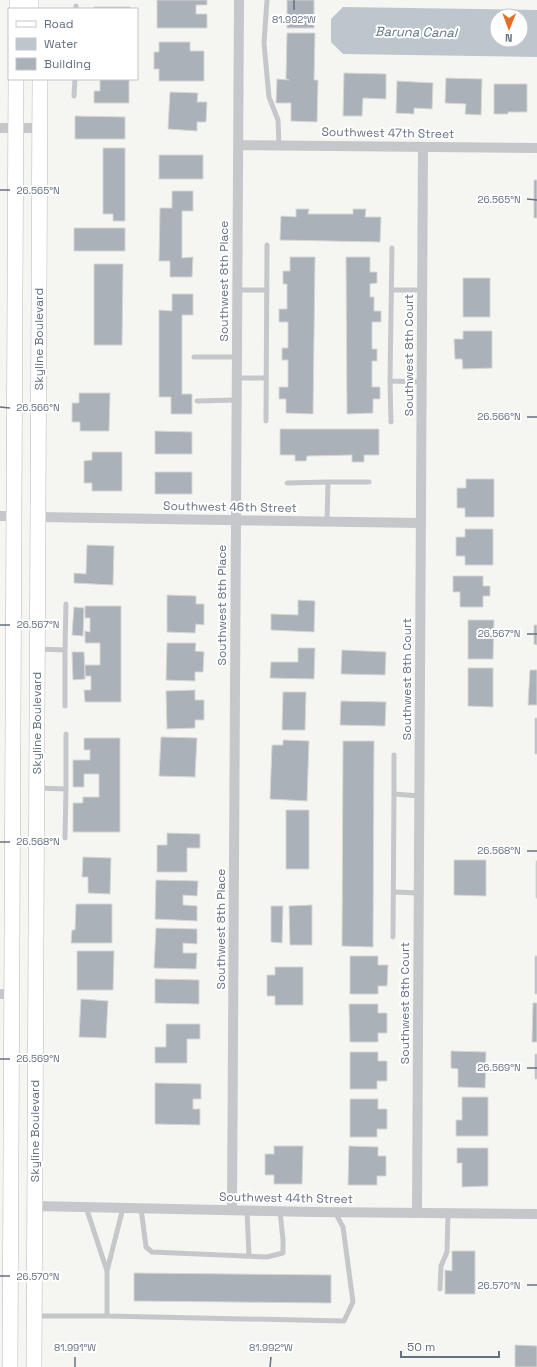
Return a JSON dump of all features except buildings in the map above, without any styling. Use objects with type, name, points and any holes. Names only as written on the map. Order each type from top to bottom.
[{"type":"street","name":"Southwest 8th Place","points":[[232,1210],[239,0]]},
{"type":"street","name":"Skyline Boulevard","points":[[10,1367],[11,1205],[6,994],[7,516],[16,80]]},
{"type":"street","name":"Skyline Boulevard","points":[[34,1367],[40,80]]},
{"type":"street","points":[[0,128],[40,128]]},
{"type":"street","name":"Southwest 47th Street","points":[[238,144],[537,148]]},
{"type":"street","name":"Southwest 8th Court","points":[[417,1212],[423,147]]},
{"type":"street","points":[[7,516],[38,517]]},
{"type":"street","name":"Southwest 46th Street","points":[[38,517],[421,523]]},
{"type":"street","points":[[6,994],[36,995]]},
{"type":"street","points":[[11,1205],[35,1206]]},
{"type":"street","name":"Southwest 44th Street","points":[[35,1206],[335,1212],[537,1214]]},
{"type":"lane","points":[[266,0],[264,43],[270,97],[278,120],[279,145]]},
{"type":"lane","points":[[74,80],[74,96]]},
{"type":"lane","points":[[266,421],[268,245]]},
{"type":"lane","points":[[391,422],[390,381],[392,248]]},
{"type":"lane","points":[[237,290],[267,290]]},
{"type":"lane","points":[[392,290],[422,290]]},
{"type":"lane","points":[[194,356],[237,357]]},
{"type":"lane","points":[[236,378],[266,378]]},
{"type":"lane","points":[[390,381],[422,382]]},
{"type":"lane","points":[[197,401],[236,400]]},
{"type":"lane","points":[[287,482],[369,482]]},
{"type":"lane","points":[[327,522],[328,482]]},
{"type":"lane","points":[[65,706],[66,604]]},
{"type":"lane","points":[[37,650],[65,650]]},
{"type":"lane","points":[[65,838],[66,734]]},
{"type":"lane","points":[[393,937],[394,755]]},
{"type":"lane","points":[[37,788],[66,789]]},
{"type":"lane","points":[[394,794],[420,796]]},
{"type":"lane","points":[[394,892],[419,894]]},
{"type":"lane","points":[[86,1207],[107,1271]]},
{"type":"lane","points":[[107,1316],[107,1271],[123,1208]]},
{"type":"lane","points":[[141,1208],[146,1247],[152,1252],[267,1257],[283,1254],[280,1211]]},
{"type":"lane","points":[[247,1210],[249,1256]]},
{"type":"lane","points":[[34,1316],[344,1321],[353,1302],[344,1227],[335,1212]]},
{"type":"lane","points":[[440,1289],[441,1266],[448,1252],[448,1213]]},
{"type":"water","name":"Baruna Canal","points":[[343,7],[489,9],[489,48],[529,48],[529,10],[537,10],[537,57],[343,54],[331,42],[331,19]]}]
